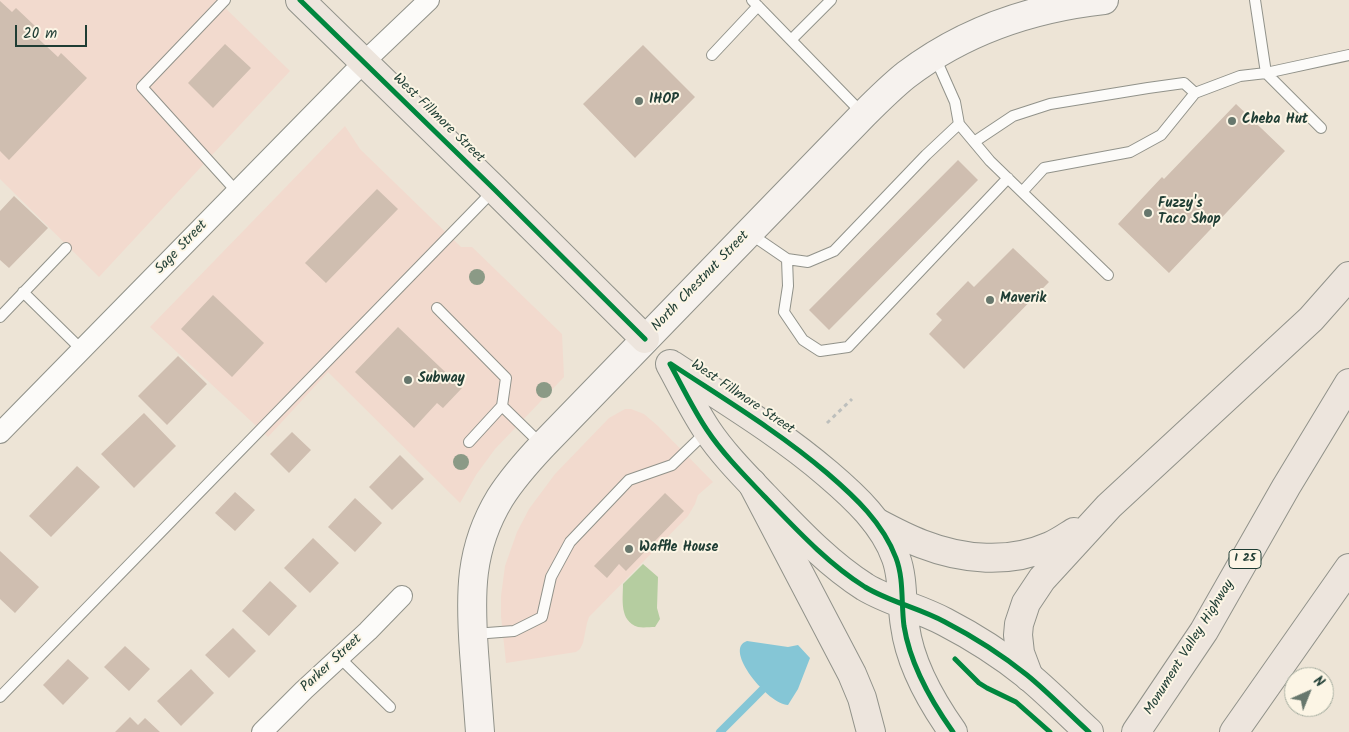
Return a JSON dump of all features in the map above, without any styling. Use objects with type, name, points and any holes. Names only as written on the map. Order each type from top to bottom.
[{"type":"main road","name":"West Fillmore Street","points":[[300,0],[670,364],[756,419],[792,445],[835,480],[876,522],[897,560],[907,637],[914,663],[924,684],[953,732]]},
{"type":"main road","name":"North Chestnut Street","points":[[480,732],[471,612],[472,580],[483,532],[493,510],[516,474],[864,114],[897,83],[934,56],[977,33],[1015,18],[1043,10],[1097,0]]},
{"type":"main road","points":[[1039,685],[1022,662],[1018,635],[1019,624],[1026,602],[1042,579],[1109,506],[1311,318],[1349,276]]},
{"type":"main road","name":"West Fillmore Street","points":[[670,364],[698,416],[729,459],[800,532],[845,572],[870,590],[920,610],[962,631],[1008,660],[1039,685],[1088,732]]},
{"type":"main road","name":"Monument Valley Highway","points":[[1136,732],[1204,631],[1286,487],[1349,383]]},
{"type":"main road","points":[[752,483],[852,674],[862,698],[871,732]]},
{"type":"main road","points":[[876,522],[920,544],[955,554],[993,558],[1011,557],[1056,543],[1076,531],[1109,506]]},
{"type":"main road","points":[[1234,732],[1349,568]]},
{"type":"street","name":"Sage Street","points":[[0,433],[364,62],[428,0]]},
{"type":"street","name":"Parker Street","points":[[262,732],[402,596]]},
{"type":"lane","points":[[225,0],[142,88],[238,192]]},
{"type":"lane","points":[[791,40],[831,0]]},
{"type":"lane","points":[[1255,0],[1266,73],[1322,128]]},
{"type":"lane","points":[[712,55],[755,3],[864,114]]},
{"type":"lane","points":[[1022,192],[1044,168],[1130,152],[1161,135],[1195,93],[1240,76],[1266,73],[1349,55]]},
{"type":"lane","points":[[934,56],[955,102],[959,124],[990,161],[1108,275]]},
{"type":"lane","points":[[974,142],[1013,116],[1050,104],[1184,83],[1195,93]]},
{"type":"lane","points":[[749,233],[787,259],[808,262],[834,250],[926,155],[959,124]]},
{"type":"lane","points":[[787,259],[788,286],[784,312],[798,333],[803,340],[820,351],[848,347],[1008,178]]},
{"type":"lane","points":[[0,697],[494,189]]},
{"type":"lane","points":[[0,317],[66,248]]},
{"type":"lane","points":[[23,292],[82,350]]},
{"type":"lane","points":[[437,308],[506,378],[502,406],[469,442]]},
{"type":"lane","points":[[502,406],[543,445]]},
{"type":"lane","points":[[473,634],[514,631],[542,617],[551,577],[570,542],[630,480],[672,465],[707,430]]},
{"type":"lane","points":[[338,657],[390,707]]},
{"type":"path","points":[[827,423],[852,399]]},
{"type":"shaded area","points":[[0,0],[217,0],[290,71],[99,277],[0,179]]},
{"type":"shaded area","points":[[345,126],[360,149],[461,247],[472,247],[562,334],[564,377],[495,449],[476,475],[460,503],[328,372],[268,437],[150,327]]},
{"type":"shaded area","points":[[625,409],[631,409],[644,414],[713,482],[698,495],[688,516],[589,617],[580,649],[576,652],[506,663],[501,596],[505,566],[517,532],[529,509],[555,474],[609,418]]},
{"type":"green space","points":[[643,564],[658,577],[657,608],[660,619],[655,627],[638,627],[632,624],[623,609],[623,584]]},
{"type":"water","points":[[747,641],[788,647],[798,645],[810,658],[798,689],[788,705],[780,703],[770,696],[751,676],[740,654],[741,646]]},
{"type":"building","points":[[0,1],[12,12],[16,8],[35,26],[30,31],[58,57],[61,53],[87,78],[9,160],[0,151]]},
{"type":"building","points":[[225,44],[251,68],[213,108],[188,83]]},
{"type":"building","name":"IHOP","points":[[643,45],[695,97],[635,158],[583,104]]},
{"type":"building","points":[[1236,104],[1285,151],[1169,273],[1118,224],[1162,177],[1164,179]]},
{"type":"building","points":[[958,160],[978,180],[829,330],[809,310]]},
{"type":"building","points":[[377,189],[398,209],[326,283],[305,263]]},
{"type":"building","points":[[14,196],[48,228],[9,268],[0,260],[0,211]]},
{"type":"building","name":"Maverik","points":[[1013,248],[1049,282],[964,369],[929,334],[942,320],[936,314],[968,281],[974,287]]},
{"type":"building","points":[[213,295],[264,343],[232,377],[181,329]]},
{"type":"building","name":"Subway","points":[[398,327],[462,388],[443,408],[437,403],[414,428],[355,372]]},
{"type":"building","points":[[178,356],[207,384],[167,425],[138,396]]},
{"type":"building","points":[[144,413],[176,446],[134,488],[101,454]]},
{"type":"building","points":[[292,432],[311,450],[289,473],[270,454]]},
{"type":"building","points":[[400,455],[424,479],[392,510],[369,487]]},
{"type":"building","points":[[77,466],[100,487],[51,537],[29,516]]},
{"type":"building","points":[[235,492],[255,510],[235,531],[215,513]]},
{"type":"building","name":"Waffle House","points":[[665,493],[684,511],[626,571],[619,564],[607,578],[594,566]]},
{"type":"building","points":[[355,498],[382,523],[355,552],[328,527]]},
{"type":"building","points":[[313,538],[339,563],[310,593],[284,568]]},
{"type":"building","points":[[0,551],[39,587],[15,613],[0,599]]},
{"type":"building","points":[[270,581],[297,606],[269,636],[242,611]]},
{"type":"building","points":[[233,628],[256,651],[229,678],[205,655]]},
{"type":"building","points":[[125,646],[150,669],[129,691],[104,667]]},
{"type":"building","points":[[68,659],[89,678],[63,705],[43,685]]},
{"type":"building","points":[[191,669],[214,693],[181,726],[157,701]]},
{"type":"building","points":[[130,717],[138,725],[145,718],[160,732],[115,732]]},
{"type":"waterway","points":[[720,732],[762,690]]},
{"type":"cycle path","points":[[300,0],[645,339]]},
{"type":"cycle path","points":[[670,364],[697,414],[720,447],[764,496],[825,556],[865,587],[884,597],[945,622],[998,653],[1035,682],[1089,732]]},
{"type":"cycle path","points":[[671,364],[751,416],[809,458],[848,491],[876,522],[884,533],[899,566],[904,626],[916,668],[929,695],[953,732]]},
{"type":"cycle path","points":[[955,659],[979,683],[1016,702],[1050,732]]},
{"type":"place","name":"IHOP","points":[[639,101]]},
{"type":"place","name":"Cheba Hut","points":[[1232,121]]},
{"type":"place","name":"Fuzzy's Taco Shop","points":[[1148,213]]},
{"type":"place","name":"Maverik","points":[[990,300]]},
{"type":"place","name":"Subway","points":[[408,380]]},
{"type":"place","name":"Waffle House","points":[[629,549]]}]
